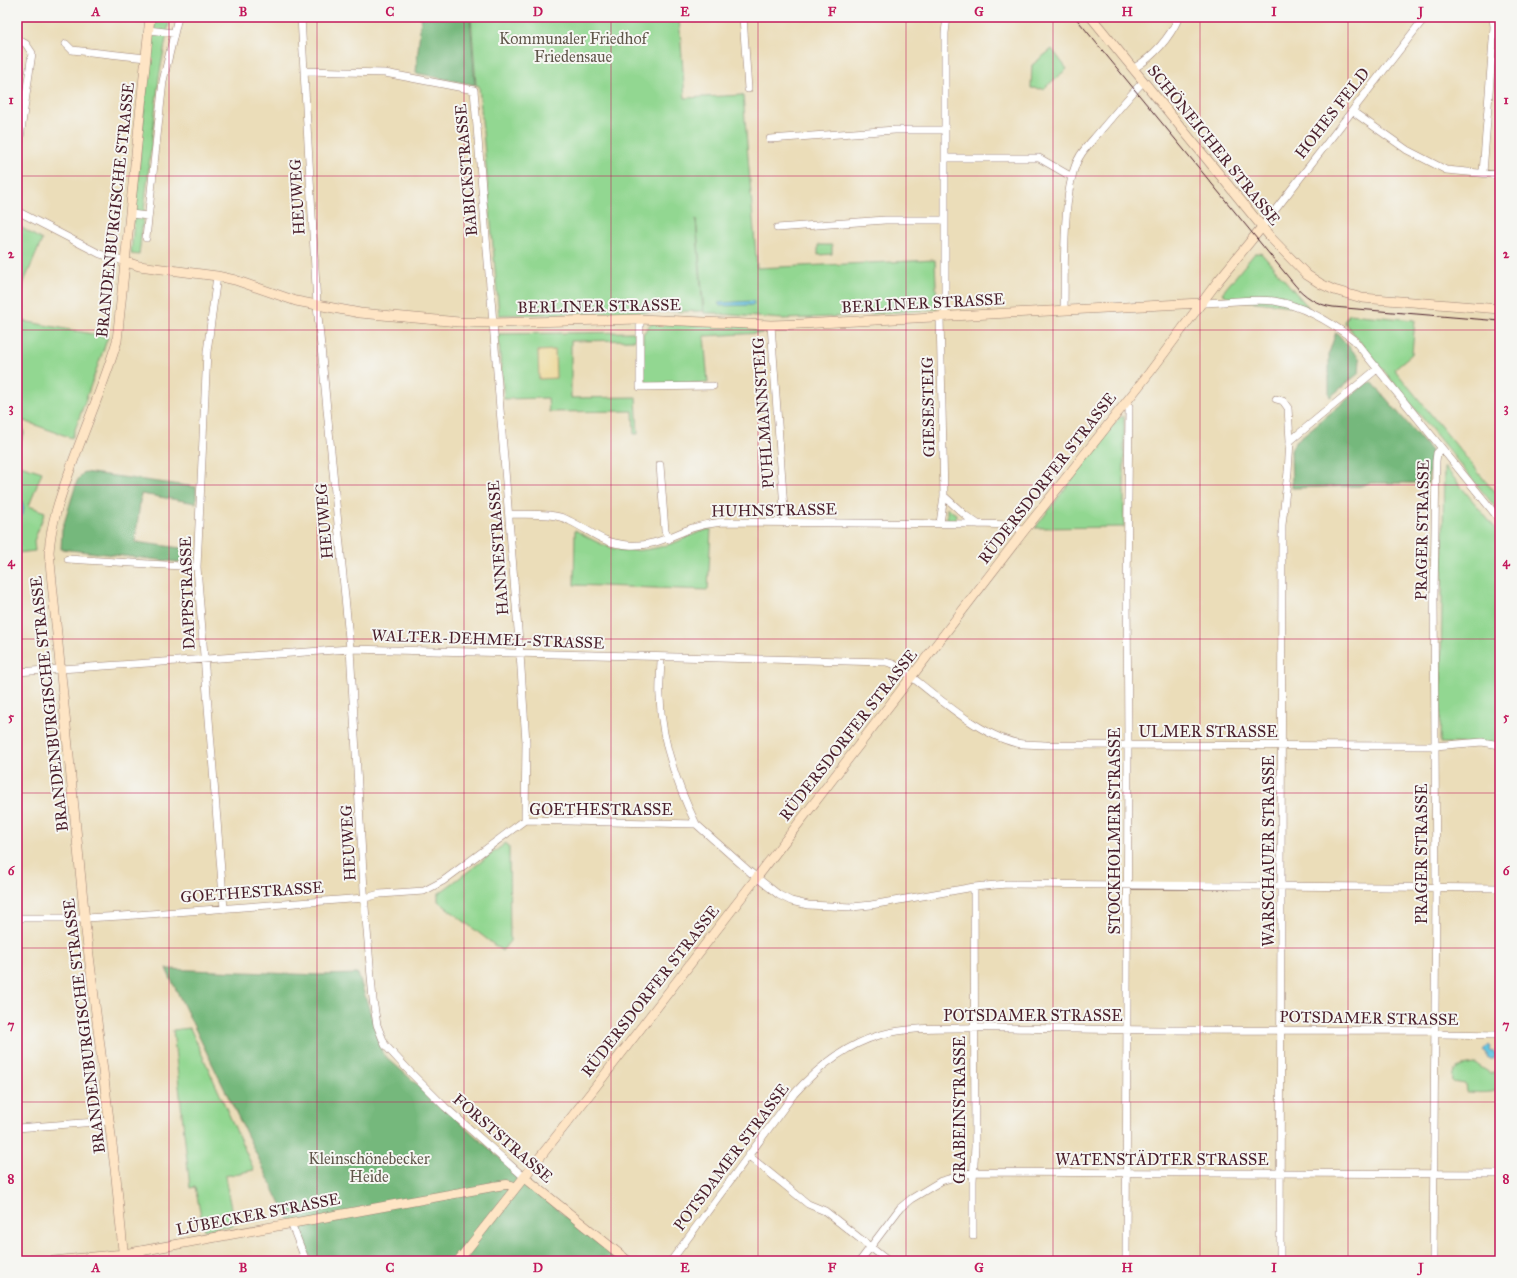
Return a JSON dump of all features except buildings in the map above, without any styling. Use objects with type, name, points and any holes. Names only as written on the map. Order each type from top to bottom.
[{"type":"street","name":"BRANDENBURGISCHE STRASSE","points":[[124,1258],[85,918],[49,552],[51,529],[58,505],[117,341],[150,17]]},
{"type":"street","points":[[146,238],[163,81],[178,17]]},
{"type":"street","name":"HEUWEG","points":[[301,17],[317,305],[350,649],[365,898],[376,1022]]},
{"type":"street","points":[[743,17],[748,89]]},
{"type":"street","name":"GIESESTEIG","points":[[940,523],[944,496],[942,317],[945,158],[945,33],[947,17]]},
{"type":"street","name":"SCHÖNEICHER STRASSE","points":[[1091,17],[1279,248],[1301,270],[1321,284],[1344,294],[1362,298],[1500,309]]},
{"type":"street","points":[[1133,69],[1159,49],[1170,34],[1179,17]]},
{"type":"street","name":"HOHES FELD","points":[[1262,227],[1425,17]]},
{"type":"street","points":[[1483,173],[1494,27],[1493,17]]},
{"type":"street","points":[[148,30],[174,33]]},
{"type":"street","points":[[17,39],[26,44],[32,53],[17,159]]},
{"type":"street","points":[[66,44],[72,50],[146,58]]},
{"type":"street","name":"BABICKSTRASSE","points":[[304,71],[385,73],[474,90],[493,323]]},
{"type":"street","points":[[1064,310],[1066,232],[1072,177],[1079,157],[1132,93],[1143,82]]},
{"type":"street","points":[[1352,111],[1407,150],[1446,170],[1500,175]]},
{"type":"street","points":[[770,139],[895,130],[945,130]]},
{"type":"street","points":[[945,158],[1038,158],[1072,177]]},
{"type":"street","name":"BERLINER STRASSE","points":[[17,210],[100,254],[139,266],[217,276],[235,280],[296,301],[360,313],[459,322],[493,323],[640,319],[771,325],[1201,303]]},
{"type":"street","points":[[131,214],[148,216]]},
{"type":"street","points":[[777,228],[885,220],[944,220]]},
{"type":"street","name":"RÜDERSDORFER STRASSE","points":[[458,1261],[1023,532],[1125,403],[1201,303],[1262,227]]},
{"type":"street","name":"DAPPSTRASSE","points":[[217,276],[208,352],[197,567],[224,909]]},
{"type":"street","points":[[1201,303],[1274,301],[1323,318],[1338,327],[1354,340],[1500,520]]},
{"type":"street","points":[[640,319],[640,388],[713,386]]},
{"type":"street","name":"HANNESTRASSE","points":[[493,323],[510,514],[526,742],[525,820]]},
{"type":"street","name":"PUHLMANNSTEIG","points":[[771,325],[785,523]]},
{"type":"street","points":[[1290,442],[1377,369]]},
{"type":"street","name":"WARSCHAUER STRASSE","points":[[1276,399],[1283,401],[1288,408],[1290,442],[1282,525],[1280,1261]]},
{"type":"street","name":"STOCKHOLMER STRASSE","points":[[1125,403],[1129,406],[1127,592],[1128,744],[1126,1261]]},
{"type":"street","name":"PRAGER STRASSE","points":[[1433,1261],[1436,888],[1434,598],[1436,461],[1437,452],[1441,449]]},
{"type":"street","points":[[660,465],[665,531],[669,538]]},
{"type":"street","points":[[944,496],[966,516],[978,524]]},
{"type":"street","name":"HUHNSTRASSE","points":[[510,514],[560,517],[570,520],[596,536],[610,542],[640,545],[669,538],[692,528],[712,523],[940,523],[1014,525],[1023,532]]},
{"type":"street","points":[[68,559],[197,567]]},
{"type":"street","name":"WALTER-DEHMEL-STRASSE","points":[[17,672],[350,649],[661,658],[886,662],[893,664],[912,677]]},
{"type":"street","points":[[661,658],[660,698],[666,740],[677,780],[696,824]]},
{"type":"street","name":"ULMER STRASSE","points":[[912,677],[969,721],[1002,739],[1017,743],[1046,745],[1128,744],[1435,746],[1482,742],[1500,745]]},
{"type":"street","name":"GOETHESTRASSE","points":[[17,918],[85,918],[224,909],[365,898],[380,894],[424,891],[461,869],[525,820],[696,824],[779,894],[791,901],[808,905],[829,907],[871,906],[974,887],[1007,884],[1500,888]]},
{"type":"street","name":"GRABEINSTRASSE","points":[[973,1236],[973,1172],[975,1146],[974,887]]},
{"type":"street","name":"FORSTSTRASSE","points":[[376,1022],[385,1045],[445,1107],[524,1177],[628,1261]]},
{"type":"street","name":"POTSDAMER STRASSE","points":[[671,1261],[794,1094],[818,1069],[843,1051],[857,1043],[879,1035],[902,1030],[974,1028],[1126,1030],[1427,1030],[1442,1034],[1500,1035]]},
{"type":"street","points":[[17,1128],[109,1121]]},
{"type":"street","points":[[749,1156],[808,1204],[826,1211],[888,1261]]},
{"type":"street","name":"WATENSTÄDTER STRASSE","points":[[860,1261],[900,1208],[941,1181],[973,1172],[1500,1174]]},
{"type":"street","name":"LÜBECKER STRASSE","points":[[53,1261],[124,1258],[291,1223],[507,1184],[515,1187]]},
{"type":"street","points":[[291,1223],[306,1261]]},
{"type":"green space","points":[[156,17],[170,17],[159,77],[139,255],[131,254],[149,56]]},
{"type":"green space","points":[[421,17],[470,17],[475,85],[416,73]]},
{"type":"green space","name":"Kommunaler Friedhof Friedensaue","points":[[471,17],[679,17],[685,98],[743,95],[757,268],[935,260],[937,309],[833,317],[783,319],[704,313],[696,219],[703,311],[499,315],[479,86],[476,85]]},
{"type":"green space","points":[[1052,49],[1067,69],[1043,89],[1031,88],[1032,65]]},
{"type":"green space","points":[[17,225],[42,240],[24,282],[18,320],[108,337],[72,438],[24,421],[22,423],[24,434],[17,451]]},
{"type":"green space","points":[[818,245],[832,245],[832,254],[818,255]]},
{"type":"green space","points":[[1255,253],[1261,253],[1309,308],[1231,299],[1222,293]]},
{"type":"green space","points":[[1349,314],[1415,320],[1412,354],[1394,369],[1500,499],[1500,513],[1344,322]]},
{"type":"green space","points":[[651,323],[760,327],[762,333],[704,336],[708,383],[650,384],[646,381],[643,374],[643,334]]},
{"type":"green space","points":[[634,332],[636,340],[571,341],[571,398],[636,397],[638,434],[634,434],[633,411],[549,412],[548,398],[504,399],[498,334]]},
{"type":"green space","points":[[1336,332],[1360,359],[1359,373],[1330,397],[1329,353]]},
{"type":"green space","points":[[1372,382],[1431,451],[1428,483],[1371,483],[1360,486],[1292,488],[1291,450],[1295,442],[1367,383]]},
{"type":"green space","points":[[1124,416],[1124,527],[1035,528],[1119,418]]},
{"type":"green space","points":[[17,464],[42,472],[29,506],[45,512],[34,541],[35,551],[17,553]]},
{"type":"green space","points":[[1444,466],[1500,534],[1500,744],[1440,743]]},
{"type":"green space","points":[[84,472],[196,487],[196,503],[141,494],[135,542],[196,550],[193,560],[186,563],[61,549],[62,530],[77,481]]},
{"type":"green space","points":[[947,508],[956,514],[956,520],[947,520]]},
{"type":"green space","points":[[711,529],[708,590],[574,585],[575,530],[607,546],[619,550],[633,551],[661,547],[699,532]]},
{"type":"green space","points":[[506,843],[509,847],[510,941],[502,951],[438,901],[438,894]]},
{"type":"green space","name":"Kleinschönebecker Heide","points":[[166,969],[320,975],[358,974],[384,1055],[571,1221],[623,1261],[312,1261],[299,1229],[287,1217]]},
{"type":"green space","points":[[190,1028],[254,1170],[225,1176],[234,1225],[204,1230],[195,1187],[190,1188],[173,1030]]},
{"type":"green space","points":[[1476,1064],[1490,1073],[1497,1072],[1500,1074],[1500,1087],[1498,1090],[1490,1092],[1466,1092],[1465,1084],[1453,1082],[1454,1072],[1458,1067]]},
{"type":"sand","points":[[555,350],[556,378],[539,379],[538,351]]},
{"type":"water","points":[[753,301],[753,305],[720,306],[718,303]]},
{"type":"water","points":[[17,497],[22,501],[24,509],[17,528]]},
{"type":"water","points":[[1488,1046],[1490,1048],[1489,1051],[1496,1054],[1494,1059],[1489,1059],[1487,1054],[1483,1051]]},
{"type":"tram line","points":[[1075,17],[1294,284],[1307,296],[1316,302],[1333,307],[1500,321]]}]
